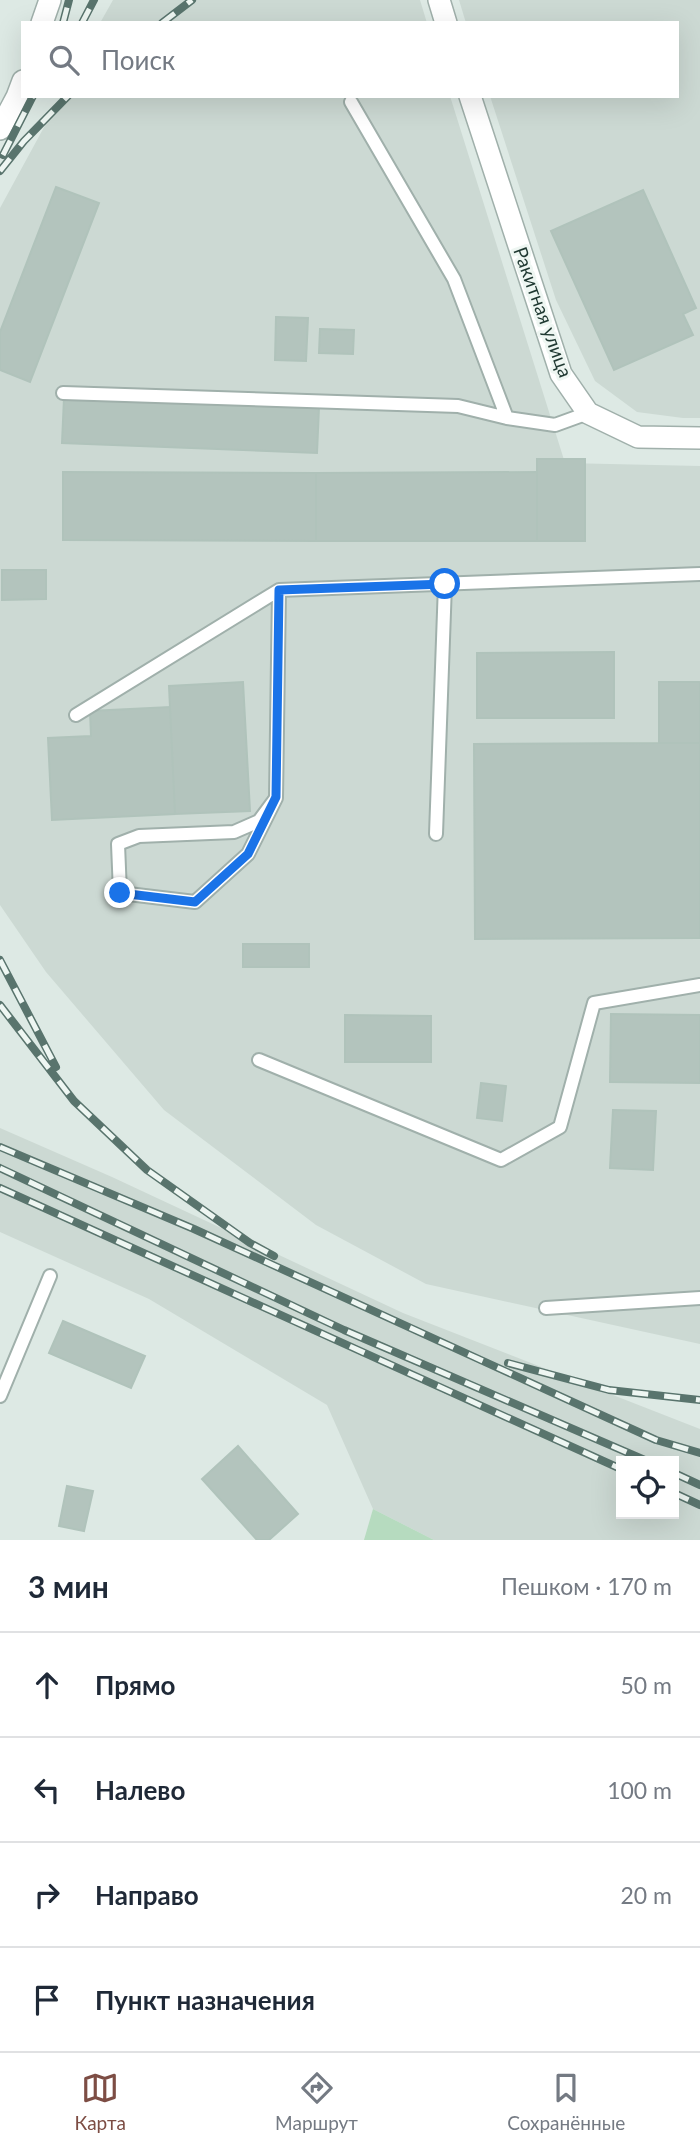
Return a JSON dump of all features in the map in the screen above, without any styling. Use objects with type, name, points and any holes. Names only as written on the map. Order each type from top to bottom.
[{"type":"street","points":[[43,21],[50,0]]},
{"type":"street","points":[[439,0],[445,21]]},
{"type":"street","points":[[0,129],[21,86]]},
{"type":"street","name":"Ракитная улица","points":[[471,98],[561,374],[588,413],[638,437],[700,438]]},
{"type":"lane","points":[[351,102],[454,279],[507,418]]},
{"type":"lane","points":[[63,393],[458,406],[507,418],[555,425],[588,413]]},
{"type":"lane","points":[[76,715],[279,590],[700,574]]},
{"type":"lane","points":[[436,834],[445,584]]},
{"type":"lane","points":[[276,797],[259,821],[234,832],[139,836],[118,844],[120,893],[195,902],[248,854],[276,797],[279,590]]},
{"type":"lane","points":[[259,1060],[501,1160],[560,1127],[594,1003],[700,985]]},
{"type":"lane","points":[[0,1396],[50,1276]]},
{"type":"lane","points":[[546,1308],[700,1298]]},
{"type":"shaded area","points":[[113,0],[420,0],[426,21],[101,21]]},
{"type":"shaded area","points":[[459,0],[700,0],[700,418],[637,412],[595,381],[556,300],[491,98],[679,98],[679,21],[465,21]]},
{"type":"shaded area","points":[[60,98],[451,98],[565,463],[700,466],[700,1344],[426,1284],[316,1225],[164,1110],[46,972],[0,905],[0,208]]},
{"type":"shaded area","points":[[0,1128],[112,1177],[403,1313],[700,1429],[700,1540],[434,1540],[373,1509],[327,1405],[149,1299],[0,1232]]},
{"type":"green space","points":[[373,1509],[434,1540],[364,1540]]},
{"type":"building","points":[[56,187],[99,203],[30,382],[0,370],[0,332]]},
{"type":"building","points":[[643,190],[696,308],[683,314],[693,335],[614,370],[551,231]]},
{"type":"building","points":[[276,317],[308,318],[306,361],[275,360]]},
{"type":"building","points":[[320,329],[354,330],[353,354],[319,353]]},
{"type":"building","points":[[64,398],[319,407],[317,453],[62,443]]},
{"type":"building","points":[[537,459],[585,459],[585,541],[537,541]]},
{"type":"building","points":[[63,472],[316,473],[316,541],[63,540]]},
{"type":"building","points":[[537,472],[537,541],[316,541],[316,473]]},
{"type":"building","points":[[2,570],[46,570],[46,599],[2,600]]},
{"type":"building","points":[[614,652],[614,718],[477,718],[477,653]]},
{"type":"building","points":[[243,682],[250,811],[175,814],[169,686]]},
{"type":"building","points":[[659,682],[700,682],[700,743],[659,743]]},
{"type":"building","points":[[170,707],[175,814],[52,820],[48,738],[91,736],[90,711]]},
{"type":"building","points":[[700,743],[700,938],[475,939],[474,744]]},
{"type":"building","points":[[243,944],[309,944],[309,967],[243,967]]},
{"type":"building","points":[[611,1014],[700,1015],[700,1083],[610,1082]]},
{"type":"building","points":[[345,1015],[431,1016],[431,1062],[345,1062]]},
{"type":"building","points":[[481,1083],[506,1086],[502,1121],[477,1118]]},
{"type":"building","points":[[613,1110],[656,1111],[653,1170],[610,1168]]},
{"type":"building","points":[[63,1321],[145,1356],[131,1388],[49,1353]]},
{"type":"building","points":[[238,1446],[298,1514],[269,1540],[257,1540],[202,1479]]},
{"type":"building","points":[[67,1486],[93,1491],[84,1531],[59,1526]]},
{"type":"railway","points":[[64,21],[69,0]]},
{"type":"railway","points":[[83,21],[94,0]]},
{"type":"railway","points":[[165,21],[192,0]]},
{"type":"railway","points":[[3,155],[32,98]]},
{"type":"railway","points":[[0,171],[24,141],[66,98]]},
{"type":"railway","points":[[0,960],[56,1067]]},
{"type":"railway","points":[[0,1005],[74,1101],[147,1170],[250,1243],[274,1256]]},
{"type":"railway","points":[[0,1147],[194,1229],[656,1440],[700,1453]]},
{"type":"railway","points":[[0,1168],[344,1330],[635,1456]]},
{"type":"railway","points":[[0,1188],[616,1467]]},
{"type":"railway","points":[[508,1363],[609,1390],[700,1400]]},
{"type":"railway","points":[[679,1475],[700,1485]]},
{"type":"railway","points":[[679,1495],[700,1505]]},
{"type":"route","points":[[120,893],[195,902],[248,854],[276,797],[279,590],[445,584]]}]
